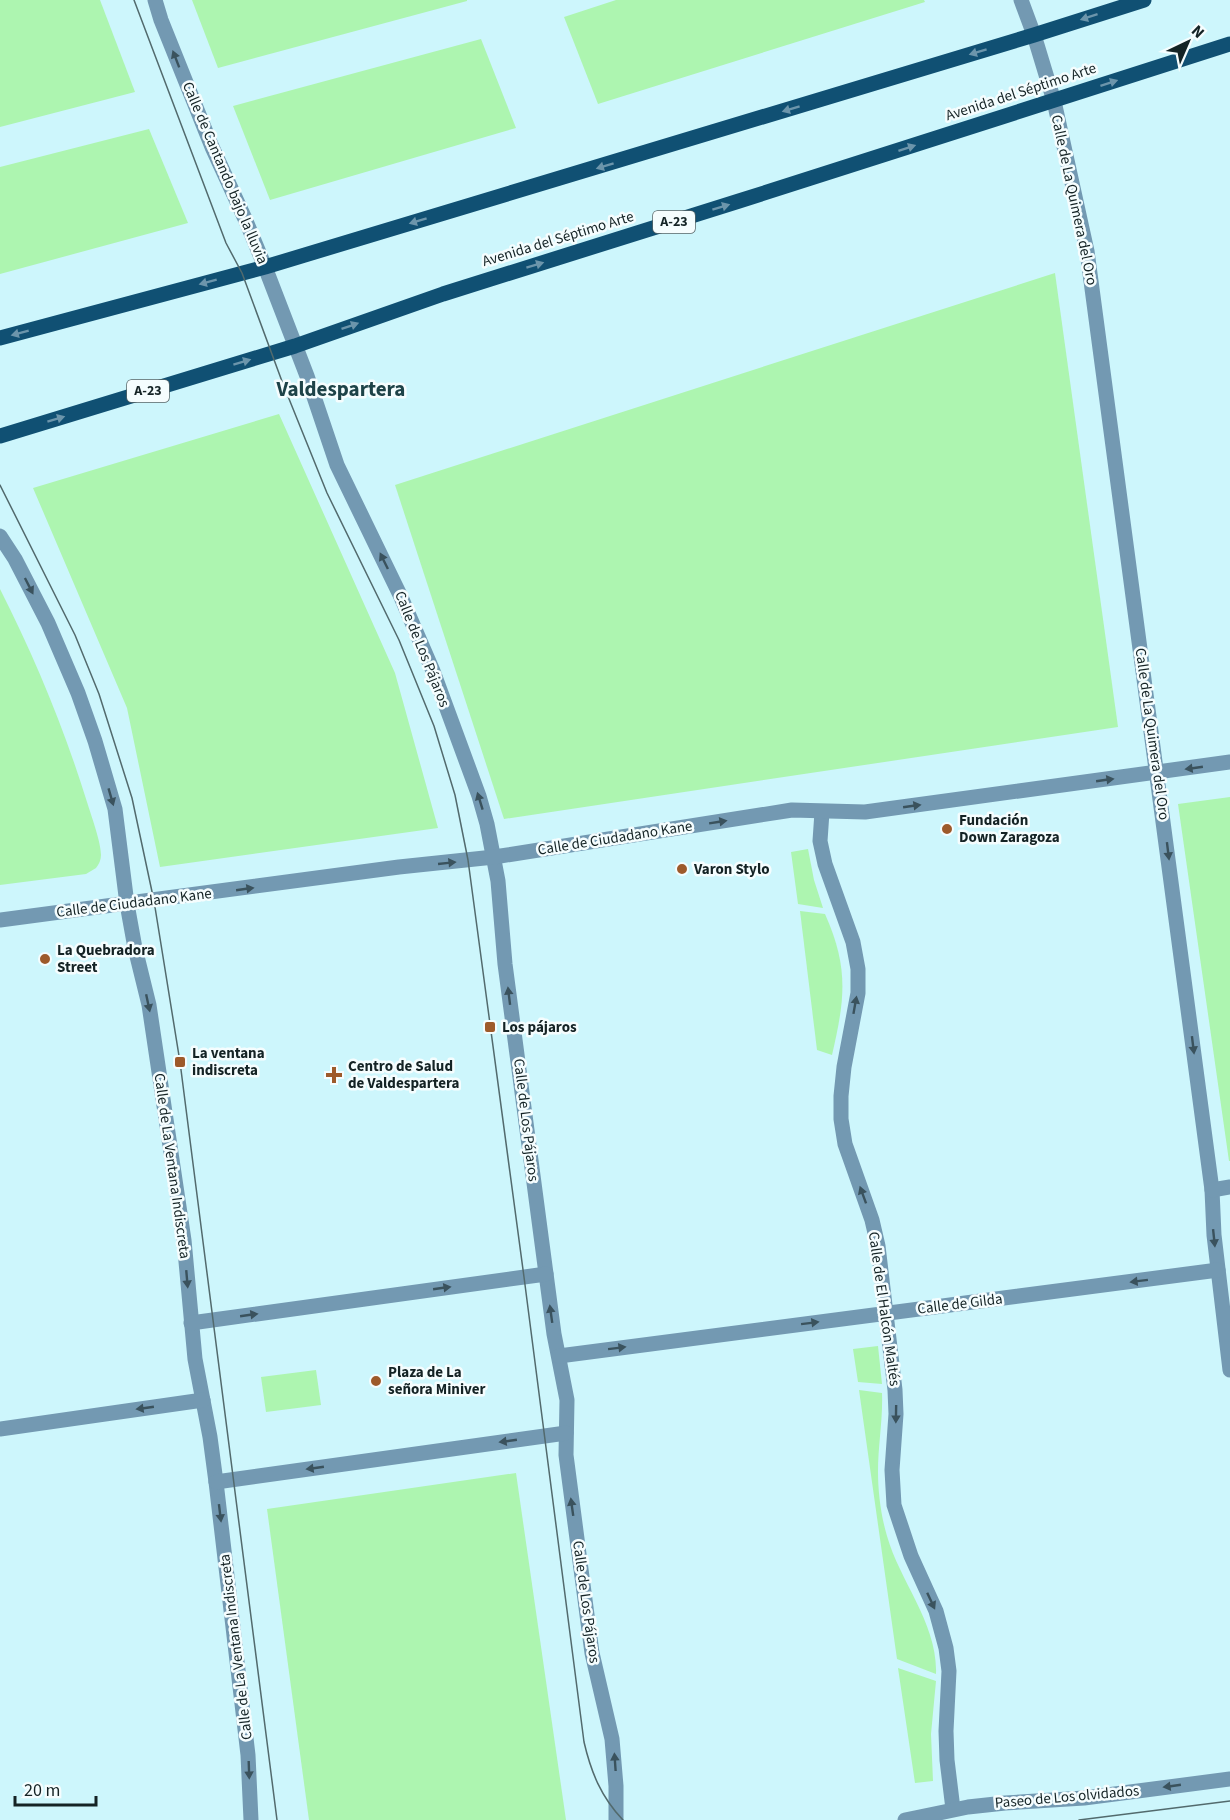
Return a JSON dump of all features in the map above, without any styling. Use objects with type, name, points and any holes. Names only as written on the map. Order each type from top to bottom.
[{"type":"main road","points":[[0,339],[265,267],[1144,0]]},
{"type":"main road","name":"Avenida del Séptimo Arte","points":[[0,436],[295,346],[443,294],[1230,44]]},
{"type":"street","name":"Calle de Cantando bajo la lluvia","points":[[155,0],[212,147],[249,228],[295,346]]},
{"type":"street","name":"Calle de La Quimera del Oro","points":[[1021,0],[1054,101],[1087,251],[1212,1190],[1212,1214],[1230,1370]]},
{"type":"street","name":"Calle de Los Pájaros","points":[[295,346],[337,465],[396,586],[433,671],[479,796],[494,857],[501,900],[505,964],[554,1334],[567,1400],[567,1469],[592,1653],[612,1739],[616,1820]]},
{"type":"street","name":"Calle de La Ventana Indiscreta","points":[[0,536],[15,559],[48,623],[78,693],[115,809],[127,904],[150,1016],[184,1240],[195,1359],[216,1482],[248,1755],[251,1820]]},
{"type":"street","name":"Calle de Ciudadano Kane","points":[[0,921],[399,867],[494,857],[792,810],[865,812],[1230,762]]},
{"type":"street","name":"Calle de El Halcón Maltés","points":[[822,812],[820,841],[825,864],[842,907],[853,942],[858,969],[858,993],[844,1067],[841,1119],[845,1144],[872,1220],[878,1246],[895,1390],[896,1414],[892,1470],[894,1505],[911,1556],[936,1611],[946,1648],[949,1671],[947,1750],[953,1809]]},
{"type":"street","points":[[1212,1190],[1230,1187]]},
{"type":"street","name":"Calle de Gilda","points":[[559,1356],[1218,1270]]},
{"type":"street","points":[[191,1323],[546,1274]]},
{"type":"street","points":[[0,1429],[203,1400]]},
{"type":"street","points":[[216,1482],[566,1433]]},
{"type":"street","name":"Paseo de Los olvidados","points":[[905,1820],[953,1809],[1084,1798],[1230,1779]]},
{"type":"green space","points":[[0,0],[100,0],[135,92],[0,127]]},
{"type":"green space","points":[[192,0],[467,0],[467,1],[218,68]]},
{"type":"green space","points":[[616,0],[924,0],[925,2],[598,104],[564,17]]},
{"type":"green space","points":[[481,39],[516,128],[270,200],[233,106]]},
{"type":"green space","points":[[149,129],[188,223],[0,274],[0,167]]},
{"type":"green space","points":[[1055,273],[1118,727],[504,819],[395,485]]},
{"type":"green space","points":[[279,414],[395,673],[438,828],[160,867],[127,708],[33,488]]},
{"type":"green space","points":[[0,589],[48,694],[69,747],[96,828],[101,859],[96,868],[86,874],[0,885]]},
{"type":"green space","points":[[1230,797],[1230,1161],[1229,1161],[1178,804]]},
{"type":"green space","points":[[808,849],[814,880],[823,908],[798,904],[791,852]]},
{"type":"green space","points":[[800,911],[825,914],[838,951],[842,1000],[832,1055],[817,1050]]},
{"type":"green space","points":[[878,1346],[882,1384],[858,1382],[853,1349]]},
{"type":"green space","points":[[316,1370],[321,1405],[266,1412],[261,1377]]},
{"type":"green space","points":[[859,1390],[882,1393],[878,1472],[883,1520],[893,1553],[925,1620],[935,1656],[936,1674],[897,1659]]},
{"type":"green space","points":[[516,1473],[566,1820],[309,1820],[267,1509]]},
{"type":"green space","points":[[898,1668],[936,1681],[931,1734],[933,1781],[915,1783]]},
{"type":"tram line","points":[[134,0],[226,243],[242,273],[327,493],[399,640],[434,726],[455,795],[468,860],[584,1742],[598,1784],[623,1820]]},
{"type":"tram line","points":[[0,485],[75,635],[99,694],[132,798],[154,901],[180,1062],[277,1820]]},
{"type":"tram line","points":[[1079,1820],[1230,1801]]},
{"type":"place","name":"Fundación Down Zaragoza","points":[[947,829]]},
{"type":"place","name":"Varon Stylo","points":[[682,869]]},
{"type":"place","name":"La Quebradora Street","points":[[45,959]]},
{"type":"place","name":"Los pájaros","points":[[490,1027]]},
{"type":"place","name":"La ventana indiscreta","points":[[180,1062]]},
{"type":"place","name":"Centro de Salud de Valdespartera","points":[[334,1075]]},
{"type":"place","name":"Plaza de La señora Miniver","points":[[376,1381]]},
{"type":"district","name":"Valdespartera","points":[[341,389]]}]
